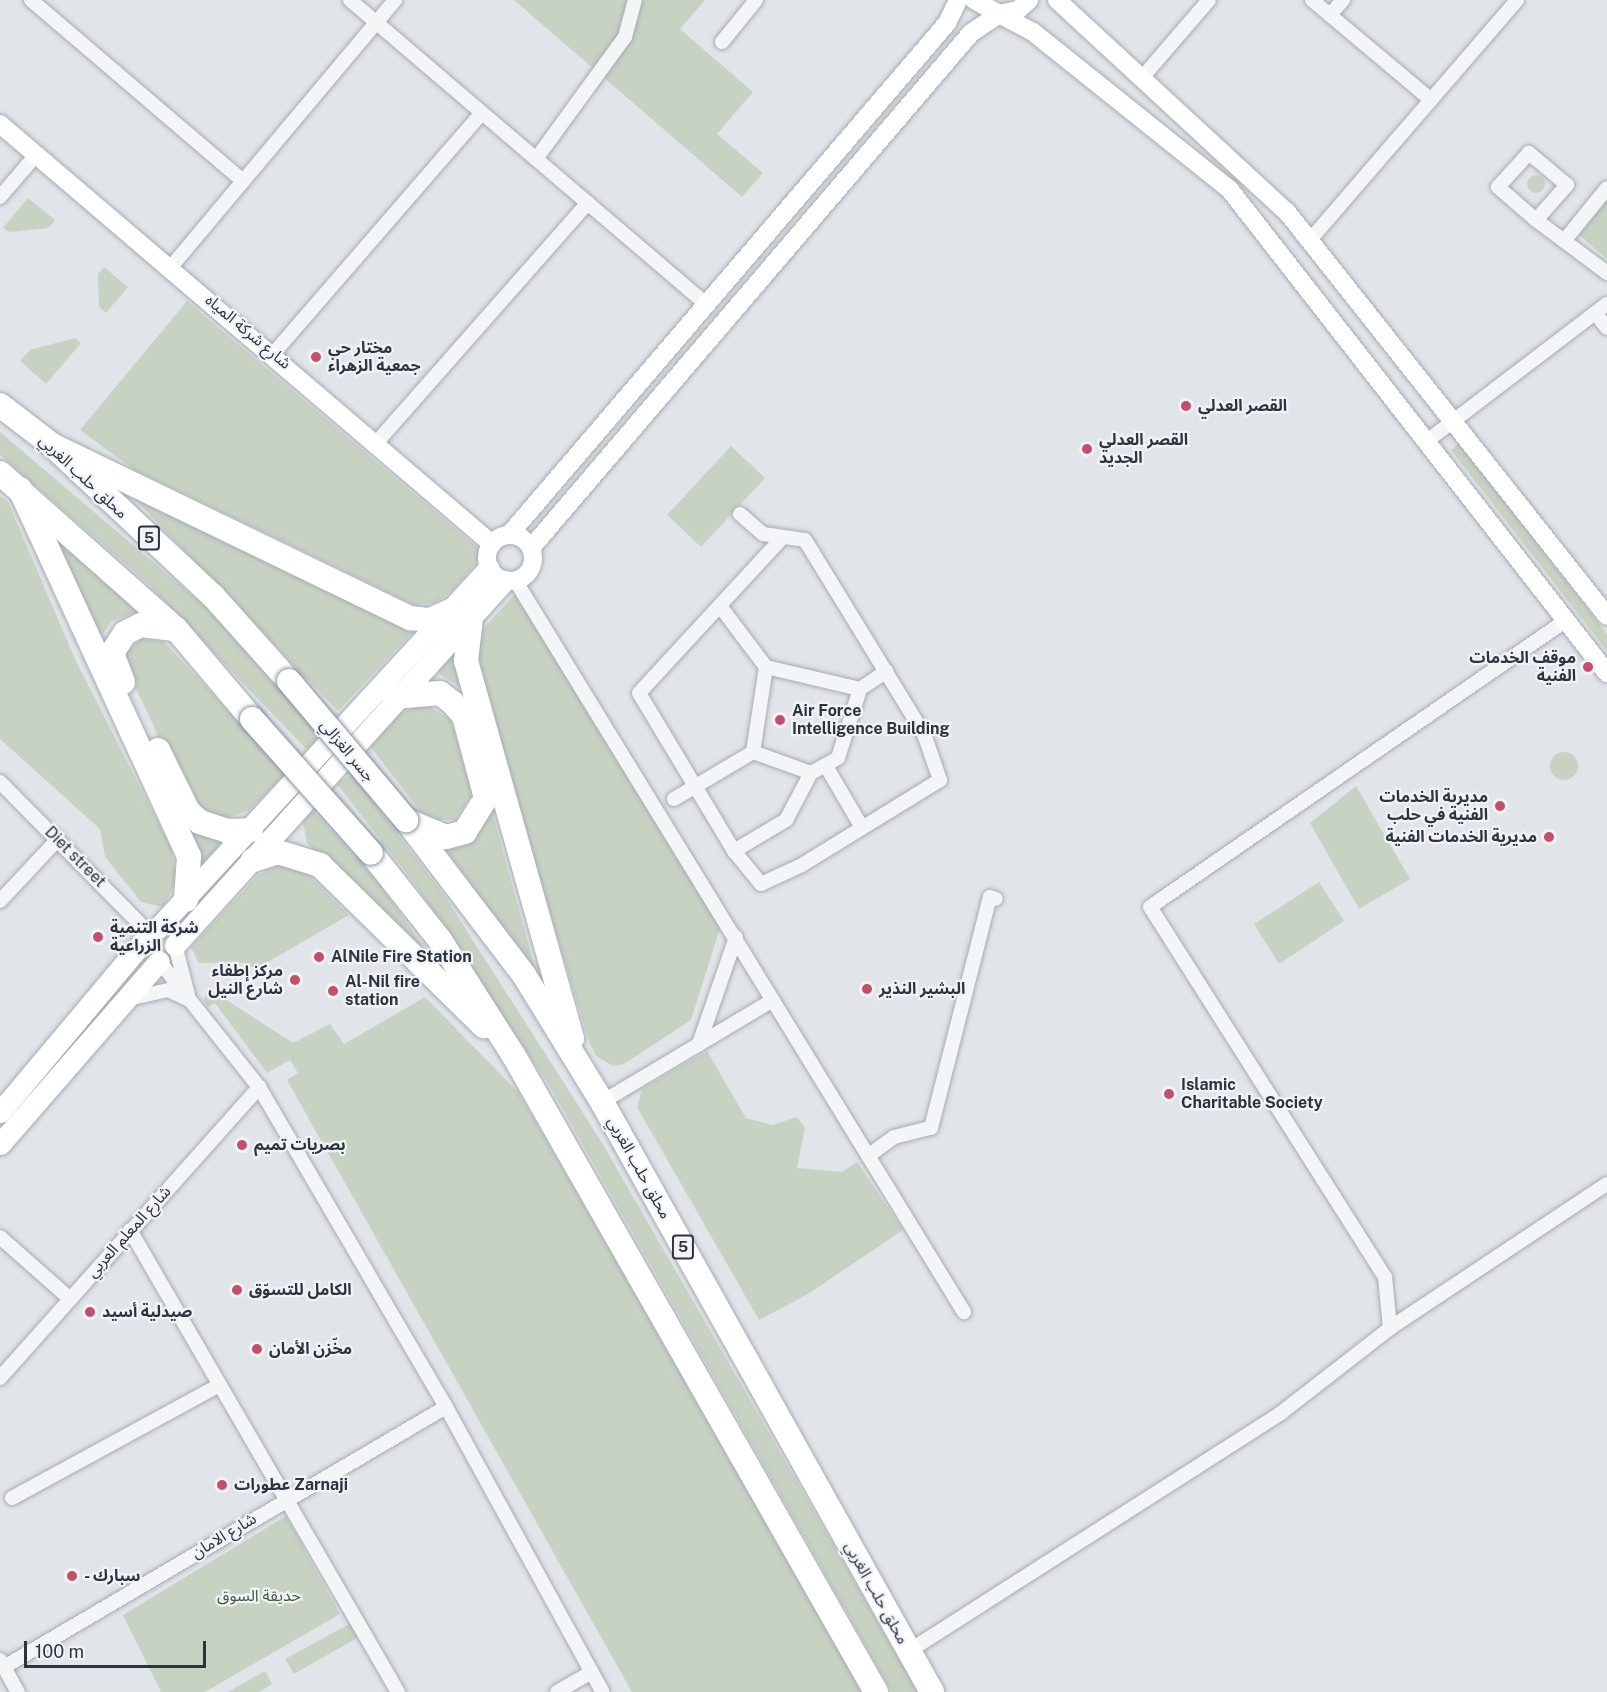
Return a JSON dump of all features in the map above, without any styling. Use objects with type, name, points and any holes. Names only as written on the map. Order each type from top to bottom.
[{"type":"highway","name":"محلق حلب الغربي","points":[[0,405],[52,445],[213,596],[289,681]]},
{"type":"highway","points":[[52,445],[410,618],[430,621],[461,614],[466,661],[580,1066]]},
{"type":"highway","points":[[0,473],[176,629],[371,853],[440,940],[514,1056],[876,1692]]},
{"type":"highway","points":[[20,489],[189,856],[186,900]]},
{"type":"highway","points":[[176,629],[141,626],[125,633],[112,653],[119,674],[188,811],[227,831],[250,830]]},
{"type":"highway","name":"جسر الغزالي","points":[[289,681],[406,820]]},
{"type":"highway","points":[[394,697],[440,693],[453,703],[464,716],[486,798],[465,832],[446,837],[406,820]]},
{"type":"highway","name":"محلق حلب الغربي","points":[[406,820],[524,975],[602,1102],[932,1692]]},
{"type":"highway","points":[[253,860],[278,852],[320,865],[514,1056]]},
{"type":"main road","points":[[3,1103],[149,935],[186,900],[250,830],[461,614],[503,576]]},
{"type":"main road","points":[[0,1144],[159,961],[172,954],[175,945],[253,860],[394,697],[461,614]]},
{"type":"main road","points":[[149,935],[167,931],[175,945]]},
{"type":"main road","points":[[149,935],[145,954],[159,961]]},
{"type":"street","points":[[32,0],[243,181]]},
{"type":"street","points":[[350,0],[708,306]]},
{"type":"street","points":[[171,267],[395,0]]},
{"type":"street","points":[[536,159],[625,37],[635,0]]},
{"type":"street","points":[[722,42],[756,0]]},
{"type":"street","points":[[958,0],[947,23],[708,306],[509,535],[492,544],[503,576],[736,937],[964,1312]]},
{"type":"street","points":[[974,0],[1033,33],[1230,190],[1607,673]]},
{"type":"street","points":[[503,576],[531,568],[531,548],[971,33],[999,14],[1018,9],[1029,0]]},
{"type":"street","points":[[1057,0],[1141,79],[1256,178],[1310,240],[1606,614]]},
{"type":"street","points":[[1141,79],[1209,0]]},
{"type":"street","points":[[1312,0],[1431,100]]},
{"type":"street","points":[[1330,15],[1343,0]]},
{"type":"street","points":[[1310,240],[1517,0]]},
{"type":"street","points":[[273,354],[483,113]]},
{"type":"street","name":"شارع شركة المياه","points":[[0,124],[377,442],[492,544]]},
{"type":"street","points":[[1536,220],[1567,185],[1529,153],[1498,187],[1536,220],[1607,273]]},
{"type":"street","points":[[0,197],[36,154]]},
{"type":"street","points":[[1564,241],[1607,188]]},
{"type":"street","points":[[377,442],[588,203]]},
{"type":"street","points":[[1427,441],[1607,304]]},
{"type":"street","points":[[1595,313],[1607,328]]},
{"type":"street","points":[[740,514],[763,534],[805,540],[924,734],[940,780],[861,826],[802,865],[761,884],[734,851],[639,693],[782,538]]},
{"type":"street","points":[[509,535],[531,548]]},
{"type":"street","points":[[720,606],[766,667],[860,689]]},
{"type":"street","points":[[1390,1328],[1385,1277],[1150,907],[1565,621]]},
{"type":"street","points":[[674,799],[753,752],[766,667]]},
{"type":"street","points":[[734,851],[786,820],[811,773],[838,758],[860,689],[887,671]]},
{"type":"street","points":[[753,752],[811,773]]},
{"type":"street","points":[[826,766],[861,826]]},
{"type":"street","name":"Diet street","points":[[0,782],[149,935]]},
{"type":"street","points":[[0,901],[58,839]]},
{"type":"street","points":[[868,1156],[894,1137],[931,1128],[990,897],[996,898]]},
{"type":"street","points":[[699,1044],[736,937]]},
{"type":"street","points":[[175,945],[189,1000]]},
{"type":"street","points":[[159,961],[259,1087],[446,1407],[603,1692]]},
{"type":"street","points":[[128,999],[168,990],[189,1000]]},
{"type":"street","points":[[602,1102],[773,1000]]},
{"type":"street","name":"شارع المعلم العربي","points":[[0,1378],[259,1087]]},
{"type":"street","points":[[909,1651],[1281,1413],[1390,1328],[1607,1184]]},
{"type":"street","points":[[130,1230],[398,1692]]},
{"type":"street","points":[[0,1237],[70,1299]]},
{"type":"street","points":[[12,1498],[219,1385]]},
{"type":"street","name":"شارع الامان","points":[[2,1663],[446,1407]]},
{"type":"street","points":[[2,1663],[18,1692]]},
{"type":"street","points":[[557,1692],[591,1672]]},
{"type":"green space","points":[[514,0],[705,0],[680,29],[753,92],[717,134],[763,173],[742,197]]},
{"type":"green space","points":[[1536,175],[1542,178],[1545,184],[1542,190],[1536,193],[1530,190],[1527,184],[1530,178]]},
{"type":"green space","points":[[1607,187],[1607,259],[1572,229]]},
{"type":"green space","points":[[28,198],[55,220],[49,228],[10,232],[3,228]]},
{"type":"green space","points":[[104,267],[128,287],[106,313],[99,307],[98,274]]},
{"type":"green space","points":[[187,301],[478,548],[481,558],[452,591],[435,603],[415,605],[133,469],[80,430]]},
{"type":"green space","points":[[75,338],[81,343],[46,384],[20,361],[30,350]]},
{"type":"green space","points":[[0,432],[207,608],[323,735],[306,749],[146,582],[0,455]]},
{"type":"green space","points":[[1459,443],[1607,634],[1607,651],[1451,450]]},
{"type":"green space","points":[[731,446],[765,478],[701,547],[667,515]]},
{"type":"green space","points":[[128,492],[412,633],[338,711]]},
{"type":"green space","points":[[0,496],[8,502],[75,659],[172,850],[177,881],[163,907],[141,902],[105,857],[100,829],[0,739]]},
{"type":"green space","points":[[48,532],[138,612],[112,621],[95,645]]},
{"type":"green space","points":[[515,594],[722,922],[691,1020],[624,1064],[613,1066],[596,1056],[590,1044],[476,669],[481,631]]},
{"type":"green space","points":[[141,639],[164,642],[287,773],[249,810],[227,818],[192,808],[125,665],[126,653]]},
{"type":"green space","points":[[459,645],[462,688],[438,673]]},
{"type":"green space","points":[[416,707],[430,707],[451,720],[473,793],[455,820],[427,820],[370,746],[401,713]]},
{"type":"green space","points":[[1564,752],[1574,756],[1578,766],[1574,776],[1564,780],[1554,776],[1550,766],[1554,756]]},
{"type":"green space","points":[[352,774],[444,895],[601,1141],[918,1692],[892,1692],[549,1085],[415,884],[337,784]]},
{"type":"green space","points":[[1356,786],[1410,879],[1359,909],[1310,823]]},
{"type":"green space","points":[[491,808],[540,986],[442,844],[477,832]]},
{"type":"green space","points":[[311,809],[380,884],[458,997],[307,843],[303,822]]},
{"type":"green space","points":[[182,819],[229,835],[198,871]]},
{"type":"green space","points":[[282,863],[305,871],[349,915],[256,969],[243,963],[199,963],[191,947],[258,875]]},
{"type":"green space","points":[[1319,882],[1344,921],[1279,964],[1254,924]]},
{"type":"green space","points":[[208,988],[293,1043],[330,1024],[344,1044],[425,997],[519,1093],[867,1692],[632,1692],[287,1080],[298,1073],[290,1060],[267,1073],[215,1003],[208,1007],[204,1001]]},
{"type":"green space","points":[[707,1051],[746,1118],[772,1125],[797,1117],[805,1128],[797,1168],[842,1172],[857,1162],[903,1230],[808,1294],[759,1320],[637,1107],[642,1089]]},
{"type":"green space","name":"حديقة السوق","points":[[286,1516],[340,1614],[205,1692],[161,1692],[123,1615]]},
{"type":"green space","points":[[351,1623],[359,1637],[294,1674],[285,1659]]},
{"type":"green space","points":[[265,1671],[272,1684],[259,1692],[228,1692]]},
{"type":"place","name":"مختار حي جمعية الزهراء","points":[[316,357]]},
{"type":"place","name":"القصر العدلي","points":[[1186,406]]},
{"type":"place","name":"القصر العدلي الجديد","points":[[1087,449]]},
{"type":"place","name":"موقف الخدمات الفنية","points":[[1588,667]]},
{"type":"place","name":"Air Force Intelligence Building","points":[[780,720]]},
{"type":"place","name":"مديرية الخدمات الفنية في حلب","points":[[1500,806]]},
{"type":"place","name":"مديرية الخدمات الفنية","points":[[1549,837]]},
{"type":"place","name":"شركة التنمية الزراعية","points":[[98,937]]},
{"type":"place","name":"AlNile Fire Station","points":[[319,957]]},
{"type":"place","name":"مركز إطفاء شارع النيل","points":[[295,980]]},
{"type":"place","name":"البشير النذير","points":[[867,989]]},
{"type":"place","name":"Al-Nil fire station","points":[[333,991]]},
{"type":"place","name":"Islamic Charitable Society","points":[[1169,1094]]},
{"type":"place","name":"بصريات تميم","points":[[242,1145]]},
{"type":"place","name":"الكامل للتسوّق","points":[[237,1290]]},
{"type":"place","name":"صيدلية أسيد","points":[[90,1312]]},
{"type":"place","name":"مخّزن الأمان","points":[[257,1349]]},
{"type":"place","name":"عطورات Zarnaji","points":[[222,1485]]},
{"type":"place","name":"- سبارك","points":[[72,1576]]}]
